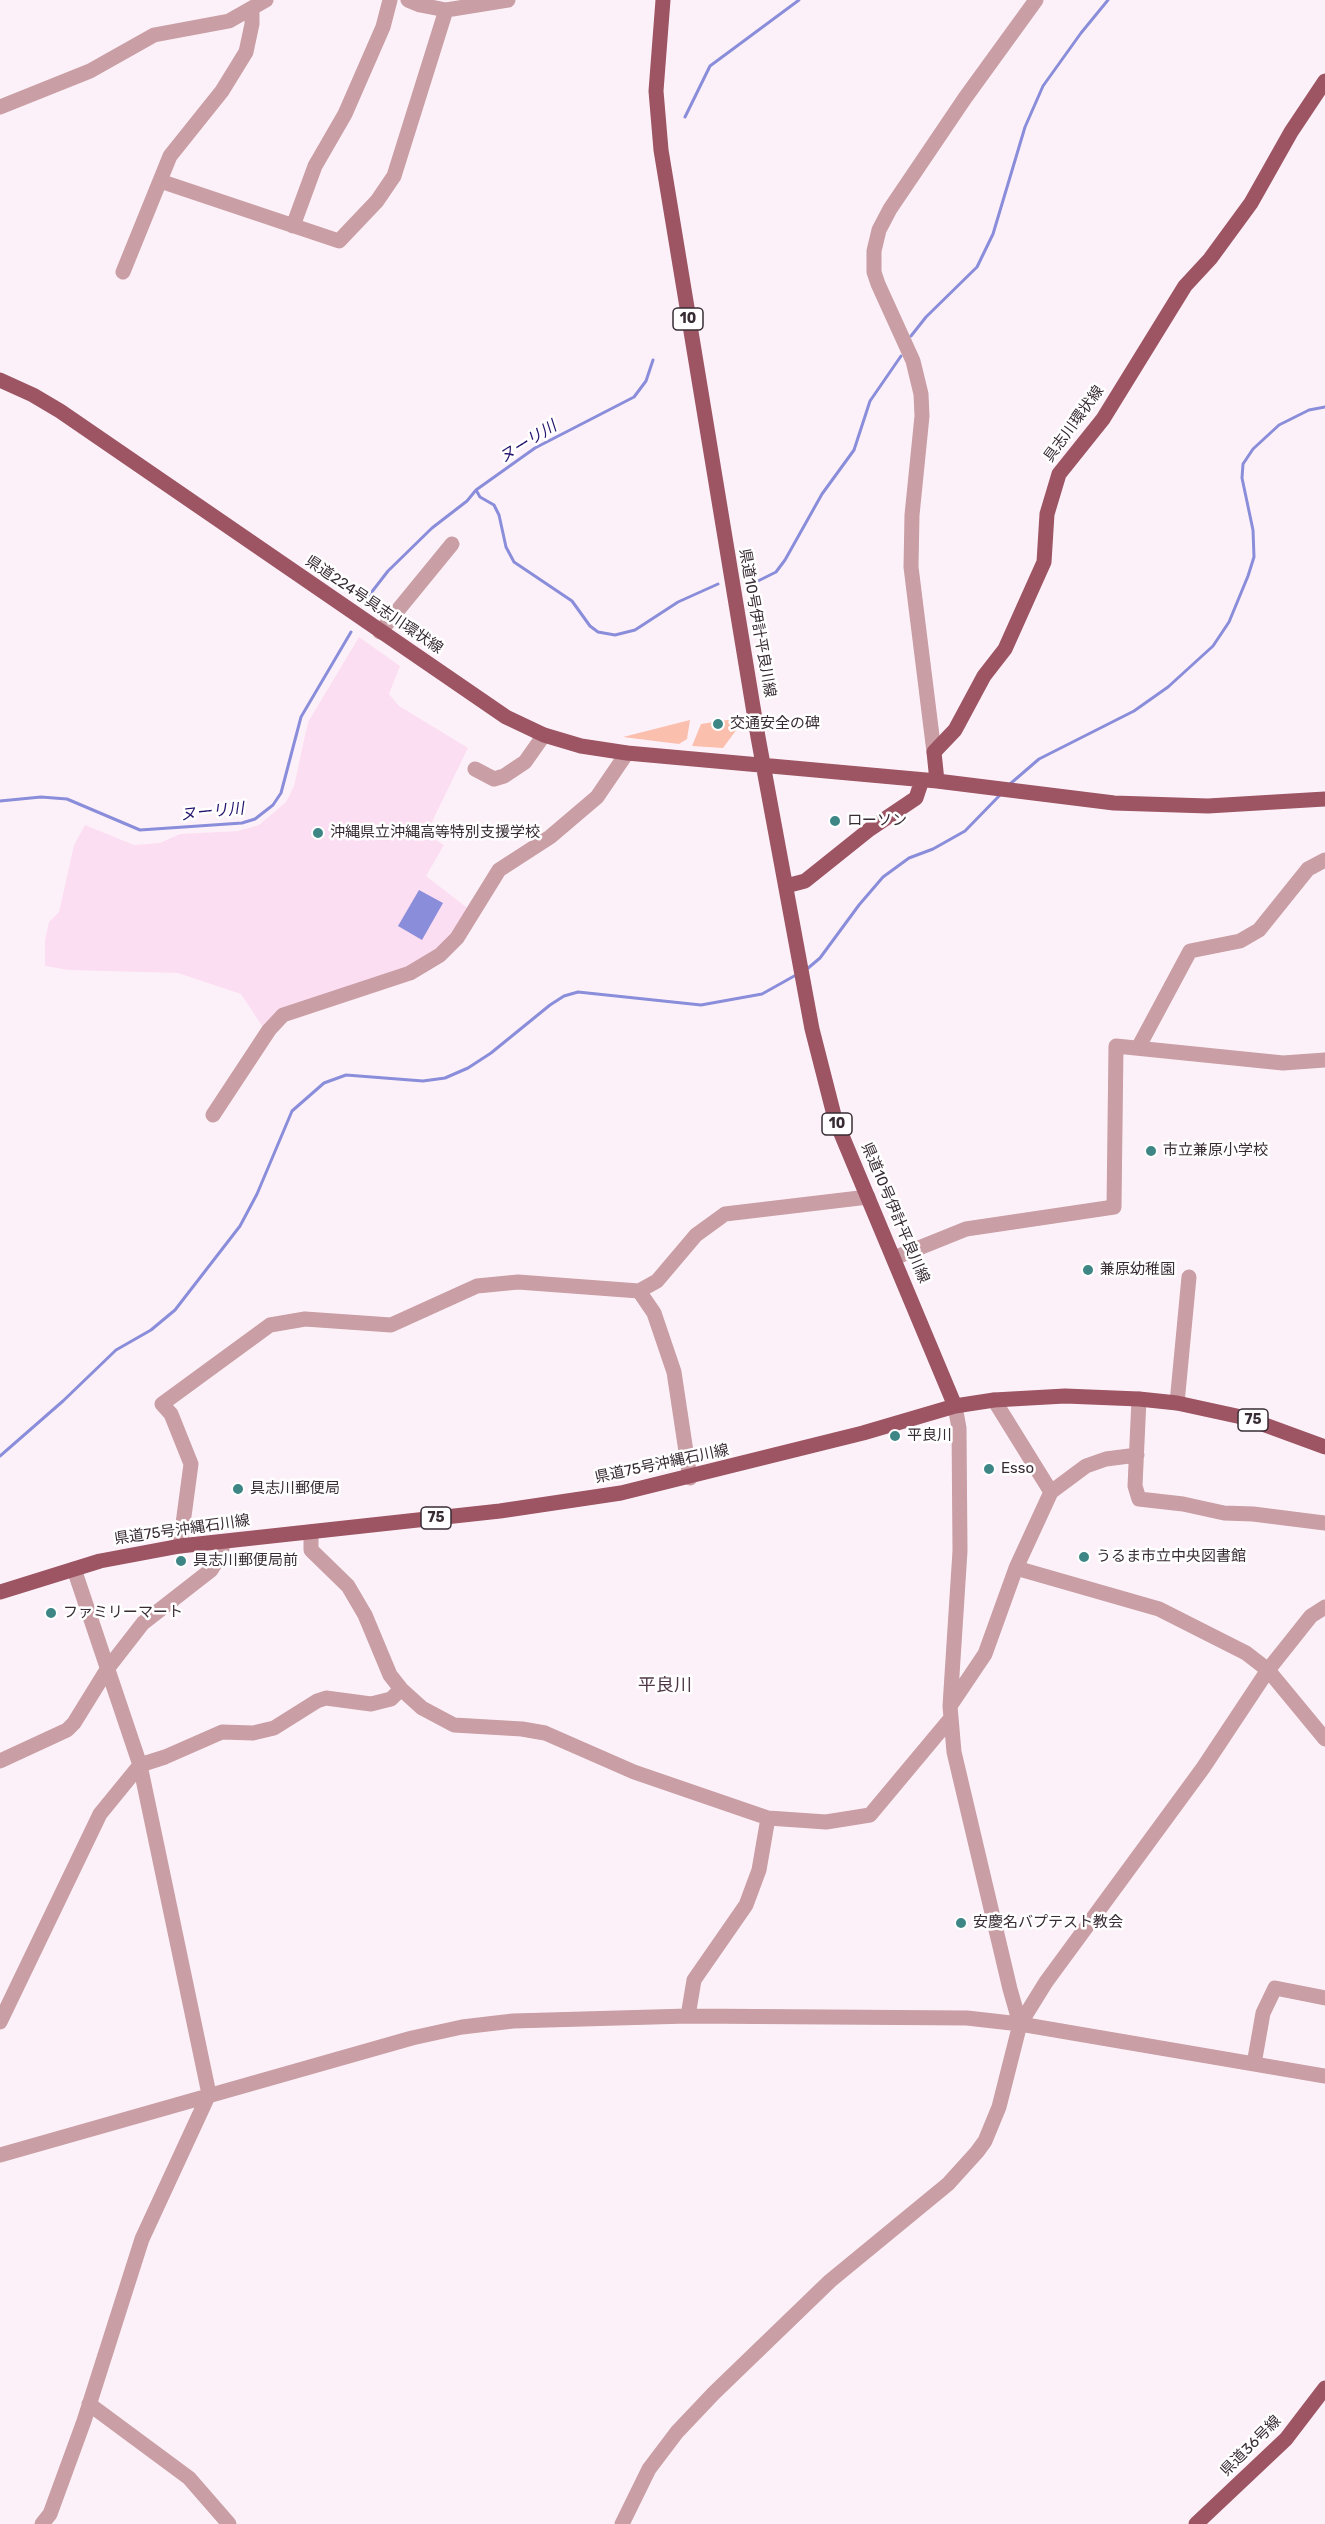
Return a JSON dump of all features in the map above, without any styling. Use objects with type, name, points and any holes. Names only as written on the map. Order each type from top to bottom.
[{"type":"main road","name":"県道10号伊計平良川線","points":[[663,0],[656,91],[661,150],[764,765],[822,1071],[835,1119],[955,1406]]},
{"type":"main road","name":"具志川環状線","points":[[933,752],[956,730],[984,676],[1005,649],[1024,609],[1044,562],[1047,514],[1059,474],[1071,456],[1103,419],[1185,286],[1210,259],[1251,203],[1291,132],[1325,81]]},
{"type":"main road","name":"県道224号具志川環状線","points":[[0,380],[33,394],[60,411],[506,717],[544,735],[581,746],[627,753],[764,765]]},
{"type":"main road","points":[[786,886],[805,881],[870,830],[916,798],[929,781],[933,752]]},
{"type":"main road","points":[[764,765],[929,781],[1068,799],[1155,805],[1208,806],[1325,799]]},
{"type":"main road","name":"県道75号沖縄石川線","points":[[0,1592],[108,1559],[180,1546],[500,1511],[621,1493],[690,1478],[863,1433],[955,1406],[994,1400],[1065,1396],[1177,1403],[1246,1418],[1325,1447]]},
{"type":"main road","name":"県道36号線","points":[[1196,2524],[1286,2439],[1325,2388]]},
{"type":"street","points":[[0,107],[90,71],[154,35],[229,21],[266,0]]},
{"type":"street","points":[[293,226],[315,166],[345,114],[383,27],[390,0]]},
{"type":"street","points":[[408,0],[446,10],[508,0]]},
{"type":"street","points":[[933,752],[911,567],[912,514],[922,416],[921,394],[913,361],[874,272],[874,251],[879,230],[890,209],[1035,0]]},
{"type":"street","points":[[123,272],[170,156],[222,91],[246,52],[252,24],[252,8]]},
{"type":"street","points":[[159,181],[339,242],[386,190],[394,176],[446,10]]},
{"type":"street","points":[[380,632],[452,544]]},
{"type":"street","points":[[475,769],[494,779],[504,776],[525,762],[544,735]]},
{"type":"street","points":[[213,1115],[269,1030],[283,1015],[410,973],[440,955],[457,938],[499,870],[550,837],[597,797],[627,753]]},
{"type":"street","points":[[1138,1048],[1190,951],[1240,941],[1259,930],[1308,869],[1325,861]]},
{"type":"street","points":[[894,1258],[966,1229],[1114,1207],[1116,1046],[1283,1063],[1325,1060]]},
{"type":"street","points":[[180,1546],[191,1464],[171,1414],[162,1404],[270,1325],[305,1319],[392,1325],[477,1286],[518,1281],[639,1291],[657,1281],[696,1235],[725,1214],[868,1197]]},
{"type":"street","points":[[1177,1403],[1189,1277]]},
{"type":"street","points":[[639,1291],[654,1313],[674,1372],[690,1478]]},
{"type":"street","points":[[1139,1399],[1136,1485],[1139,1499],[1183,1504],[1224,1513],[1253,1514],[1325,1523]]},
{"type":"street","points":[[994,1400],[1051,1492]]},
{"type":"street","points":[[955,1406],[959,1428],[960,1551],[950,1712],[961,1790],[1020,2024]]},
{"type":"street","points":[[311,1532],[311,1550],[348,1586],[365,1615],[390,1675],[401,1689],[422,1708],[454,1725],[522,1729],[545,1733],[634,1772],[768,1818],[826,1822],[870,1815],[950,1712],[985,1654],[1016,1568],[1051,1492],[1086,1466],[1106,1459],[1137,1455]]},
{"type":"street","points":[[0,1761],[67,1730],[75,1723],[108,1668],[143,1623],[211,1570],[221,1554],[223,1542]]},
{"type":"street","points":[[1016,1568],[1159,1609],[1246,1653],[1268,1670],[1325,1739]]},
{"type":"street","points":[[42,2524],[50,2514],[89,2404],[142,2239],[209,2094],[140,1765],[74,1569]]},
{"type":"street","points":[[622,2524],[650,2469],[676,2432],[799,2310],[872,2245],[948,2184],[977,2152],[993,2124],[1020,2024],[1046,1982],[1203,1768],[1268,1670],[1311,1616],[1325,1607]]},
{"type":"street","points":[[0,2022],[100,1814],[140,1765],[165,1757],[222,1732],[253,1733],[274,1728],[326,1698],[371,1704],[391,1699],[401,1689]]},
{"type":"street","points":[[688,2016],[694,1980],[746,1905],[759,1870],[768,1818]]},
{"type":"street","points":[[1254,2064],[1263,2013],[1275,1988],[1325,1998]]},
{"type":"street","points":[[0,2155],[412,2038],[462,2027],[578,2017],[967,2018],[1020,2024],[1325,2076]]},
{"type":"street","points":[[89,2404],[189,2478],[229,2524]]},
{"type":"shaded area","name":"沖縄県立沖縄高等特別支援学校","points":[[359,637],[400,666],[389,694],[399,706],[468,748],[426,834],[444,845],[426,876],[470,910],[455,934],[426,961],[264,1029],[241,994],[178,973],[69,970],[45,966],[45,940],[49,922],[59,912],[74,845],[85,825],[134,845],[160,843],[180,834],[238,831],[259,825],[286,802],[294,786],[308,722]]},
{"type":"shaded area","points":[[740,718],[740,725],[723,748],[692,746],[701,724]]},
{"type":"shaded area","points":[[690,720],[687,739],[679,744],[623,737]]},
{"type":"water","points":[[419,890],[443,903],[422,940],[398,926]]},
{"type":"waterway","name":"ヌーリ川","points":[[685,117],[710,66],[799,0]]},
{"type":"waterway","points":[[911,336],[926,317],[977,267],[993,234],[1025,127],[1043,86],[1108,0]]},
{"type":"waterway","points":[[749,581],[758,581],[776,572],[785,560],[822,494],[854,450],[870,401],[901,356]]},
{"type":"waterway","name":"ヌーリ川","points":[[364,602],[388,571],[432,528],[467,501],[476,490],[535,448],[634,397],[646,381],[653,360]]},
{"type":"waterway","points":[[1010,784],[1039,759],[1134,711],[1168,687],[1213,646],[1229,622],[1254,557],[1253,530],[1242,478],[1243,464],[1253,449],[1279,425],[1309,410],[1325,407]]},
{"type":"waterway","points":[[476,490],[480,497],[494,505],[499,515],[506,547],[514,562],[572,601],[590,626],[598,632],[615,635],[635,630],[678,602],[718,584]]},
{"type":"waterway","name":"ヌーリ川","points":[[0,801],[41,797],[67,799],[140,830],[242,823],[255,819],[273,805],[281,793],[301,717],[351,632]]},
{"type":"waterway","points":[[807,969],[820,958],[883,877],[909,858],[933,849],[965,831],[1001,794]]},
{"type":"waterway","points":[[0,1456],[63,1401],[116,1350],[151,1330],[175,1310],[240,1226],[257,1194],[292,1111],[324,1083],[346,1075],[423,1081],[445,1078],[468,1068],[491,1053],[550,1005],[564,996],[578,992],[701,1005],[762,994],[796,975]]},
{"type":"place","name":"交通安全の碑","points":[[718,724]]},
{"type":"place","name":"ローソン","points":[[835,821]]},
{"type":"place","name":"沖縄県立沖縄高等特別支援学校","points":[[318,833]]},
{"type":"place","name":"市立兼原小学校","points":[[1151,1151]]},
{"type":"place","name":"兼原幼稚園","points":[[1088,1270]]},
{"type":"place","name":"平良川","points":[[895,1436]]},
{"type":"place","name":"Esso","points":[[989,1469]]},
{"type":"place","name":"具志川郵便局","points":[[238,1489]]},
{"type":"place","name":"うるま市立中央図書館","points":[[1084,1557]]},
{"type":"place","name":"具志川郵便局前","points":[[181,1561]]},
{"type":"place","name":"ファミリーマート","points":[[51,1613]]},
{"type":"place","name":"安慶名バプテスト教会","points":[[961,1923]]},
{"type":"district","name":"平良川","points":[[665,1686]]}]
